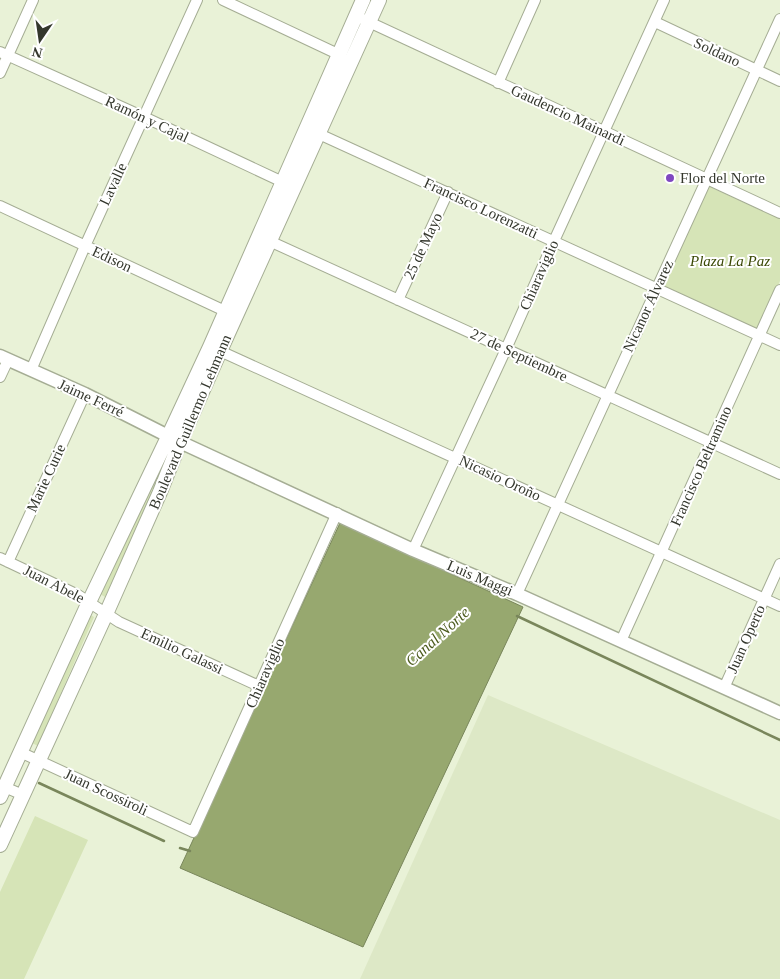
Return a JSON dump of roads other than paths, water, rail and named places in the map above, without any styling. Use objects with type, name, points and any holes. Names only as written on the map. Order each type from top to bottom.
[{"type":"main road","name":"Boulevard Guillermo Lehmann","points":[[2,790],[89,602],[220,351],[264,239],[288,185],[363,0]]},
{"type":"main road","name":"Boulevard Guillermo Lehmann","points":[[288,185],[318,134],[379,0]]},
{"type":"main road","name":"Boulevard Guillermo Lehmann","points":[[0,844],[160,492],[175,439],[225,311],[264,239]]},
{"type":"street","points":[[0,73],[4,54],[33,0]]},
{"type":"street","name":"Lavalle","points":[[31,370],[84,246],[198,0]]},
{"type":"street","points":[[223,0],[340,55]]},
{"type":"street","points":[[498,83],[535,0]]},
{"type":"street","name":"Chiaraviglio","points":[[413,550],[664,0]]},
{"type":"street","name":"Gaudencio Mainardi","points":[[356,16],[780,213]]},
{"type":"street","name":"Nicanor Álvarez","points":[[517,594],[755,70],[780,19]]},
{"type":"street","name":"Soldano","points":[[655,22],[780,81]]},
{"type":"street","name":"Ramón y Cajal","points":[[4,54],[288,185]]},
{"type":"street","name":"Francisco Lorenzatti","points":[[318,134],[780,345]]},
{"type":"street","name":"25 de Mayo","points":[[398,300],[448,192]]},
{"type":"street","name":"Edison","points":[[0,206],[225,311]]},
{"type":"street","name":"27 de Septiembre","points":[[264,239],[780,474]]},
{"type":"street","name":"Francisco Beltramino","points":[[621,641],[780,290]]},
{"type":"street","name":"Nicasio Oroño","points":[[220,351],[780,606]]},
{"type":"street","points":[[0,377],[4,358]]},
{"type":"street","name":"Jaime Ferré","points":[[4,358],[85,394],[175,439]]},
{"type":"street","name":"Marie Curie","points":[[4,560],[85,394]]},
{"type":"street","name":"Luis Maggi","points":[[175,439],[413,550],[517,594],[780,713]]},
{"type":"street","name":"Chiaraviglio","points":[[192,832],[337,513]]},
{"type":"street","name":"Juan Abele","points":[[4,560],[89,602],[106,614]]},
{"type":"street","name":"Juan Operto","points":[[724,688],[780,564]]},
{"type":"street","name":"Emilio Galassi","points":[[106,614],[119,622],[259,686]]},
{"type":"street","name":"Juan Scossiroli","points":[[20,752],[192,832]]},
{"type":"street","points":[[2,790],[23,795]]},
{"type":"water","points":[[340,523],[523,607],[363,947],[180,868]]},
{"type":"waterway","name":"Canal Norte","points":[[517,616],[780,740]]},
{"type":"waterway","name":"Canal Norte","points":[[39,783],[164,841]]},
{"type":"waterway","name":"Canal Norte","points":[[180,848],[190,851]]},
{"type":"place","name":"Flor del Norte","points":[[670,178]]},
{"type":"park label","name":"Plaza La Paz","points":[[730,261]]}]
